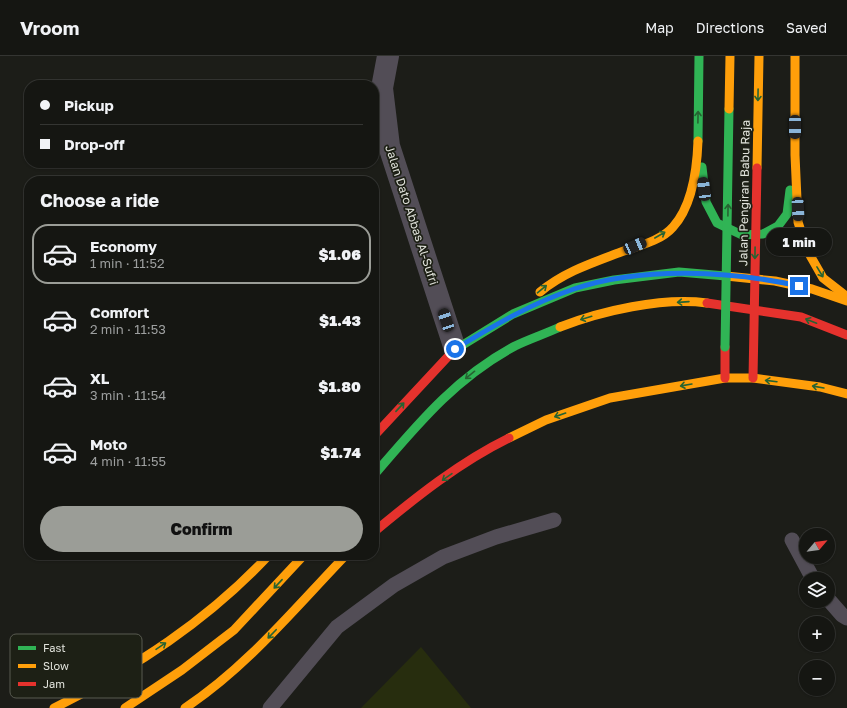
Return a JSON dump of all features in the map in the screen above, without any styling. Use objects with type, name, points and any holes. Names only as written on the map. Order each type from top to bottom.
[{"type":"main road","points":[[513,314],[548,284],[585,266],[659,237],[673,227],[687,207],[691,190],[698,138],[699,56]]},
{"type":"main road","name":"Jalan Pengiran Babu Raja","points":[[725,378],[730,56]]},
{"type":"main road","name":"Jalan Pengiran Babu Raja","points":[[753,378],[759,56]]},
{"type":"main road","points":[[795,56],[795,155],[798,222],[806,250],[823,278],[847,298]]},
{"type":"main road","points":[[698,138],[706,202],[717,223],[742,235],[763,234],[778,226],[787,214],[795,155]]},
{"type":"main road","points":[[379,431],[455,349],[513,314],[575,288],[614,280],[679,272],[775,281],[812,289],[847,301]]},
{"type":"main road","points":[[379,469],[433,407],[472,373],[515,346],[585,317],[644,305],[691,301],[801,317],[847,335]]},
{"type":"main road","points":[[379,528],[410,502],[484,451],[546,420],[610,398],[725,378],[753,378],[820,387],[847,394]]},
{"type":"main road","points":[[142,658],[196,622],[231,594],[264,560]]},
{"type":"main road","points":[[142,697],[182,670],[234,630],[299,560]]},
{"type":"main road","points":[[185,708],[203,696],[253,653],[341,560]]},
{"type":"main road","points":[[54,708],[73,698]]},
{"type":"main road","points":[[125,708],[140,698]]},
{"type":"street","name":"Jalan Dato Abbas Al-Sufri","points":[[388,56],[382,88],[389,146],[455,349]]},
{"type":"lane","points":[[270,708],[337,627],[394,585],[443,557],[496,537],[554,520]]},
{"type":"lane","points":[[792,540],[809,572]]},
{"type":"lane","points":[[835,607],[847,618]]},
{"type":"green space","points":[[421,647],[471,708],[361,708]]},
{"type":"traffic: fast","points":[[698,141],[699,56]]},
{"type":"traffic: fast","points":[[725,347],[729,109]]},
{"type":"traffic: fast","points":[[702,167],[706,202],[717,223],[742,235],[763,234],[778,226],[787,214],[790,190]]},
{"type":"traffic: fast","points":[[461,346],[513,314],[575,288],[614,280],[679,272],[726,276]]},
{"type":"traffic: fast","points":[[379,469],[438,404],[474,373],[493,359],[515,346],[560,327]]},
{"type":"traffic: slow","points":[[729,109],[730,56]]},
{"type":"traffic: slow","points":[[757,168],[759,56]]},
{"type":"traffic: slow","points":[[795,56],[795,155],[798,222],[807,250],[823,278],[846,296]]},
{"type":"traffic: slow","points":[[540,292],[569,273],[599,260],[649,242],[668,232],[680,218],[693,186],[698,141]]},
{"type":"traffic: slow","points":[[726,276],[775,281],[812,289],[847,301]]},
{"type":"traffic: slow","points":[[560,327],[576,321],[632,307],[671,302],[707,303]]},
{"type":"traffic: slow","points":[[509,438],[546,420],[610,398],[725,378],[753,378],[820,387],[847,394]]},
{"type":"traffic: slow","points":[[142,658],[195,622],[221,601],[264,560]]},
{"type":"traffic: slow","points":[[142,697],[182,670],[234,630],[299,560]]},
{"type":"traffic: slow","points":[[185,708],[208,692],[250,656],[341,560]]},
{"type":"traffic: slow","points":[[54,708],[74,698]]},
{"type":"traffic: slow","points":[[125,708],[140,698]]},
{"type":"traffic: jam","points":[[753,378],[757,168]]},
{"type":"traffic: jam","points":[[707,303],[801,317],[847,335]]},
{"type":"traffic: jam","points":[[379,431],[455,349],[461,346]]},
{"type":"traffic: jam","points":[[725,347],[725,378]]},
{"type":"traffic: jam","points":[[379,528],[422,493],[456,469],[491,447],[509,438]]},
{"type":"route","points":[[455,349],[513,314],[575,288],[614,280],[644,275],[679,272],[775,281],[799,286]]}]
